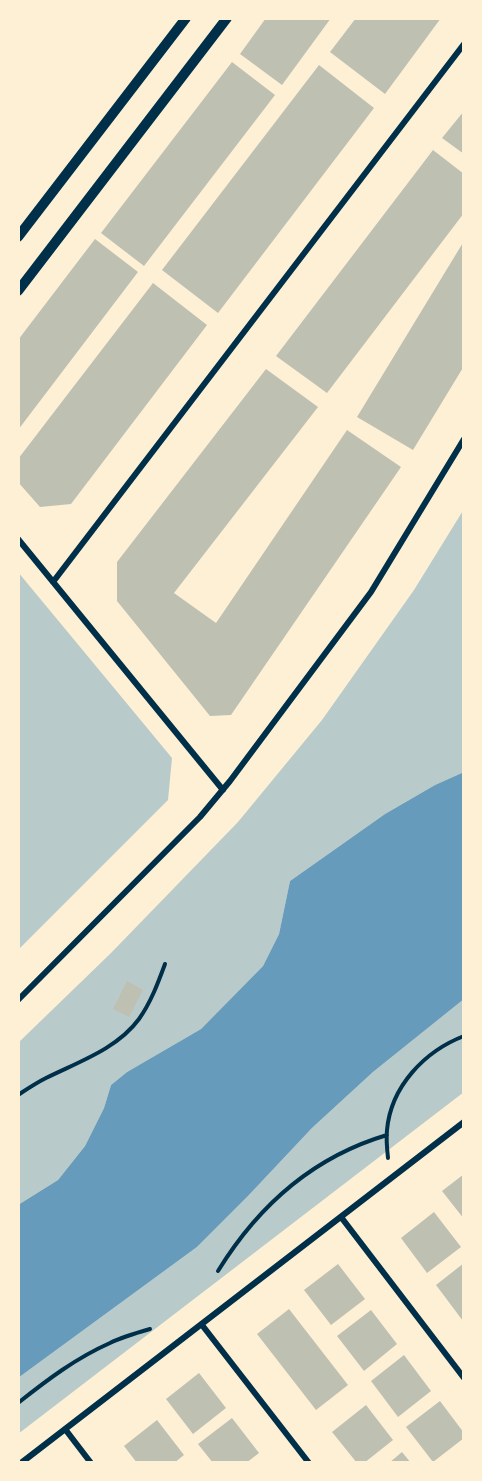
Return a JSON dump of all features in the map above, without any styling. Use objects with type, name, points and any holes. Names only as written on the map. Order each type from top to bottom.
[{"type":"street","points":[[18,237],[186,18]]},
{"type":"street","points":[[18,291],[226,18]]},
{"type":"street","points":[[53,582],[464,44]]},
{"type":"street","points":[[18,1000],[200,817],[223,790],[371,591],[464,439]]},
{"type":"street","points":[[18,539],[223,790]]},
{"type":"street","points":[[21,1463],[464,1122]]},
{"type":"street","points":[[341,1217],[464,1378]]},
{"type":"street","points":[[202,1325],[309,1463]]},
{"type":"street","points":[[65,1429],[91,1463]]},
{"type":"path","points":[[18,1095],[43,1079],[96,1054],[118,1039],[138,1020],[154,993],[165,964]]},
{"type":"path","points":[[388,1158],[387,1135],[390,1113],[411,1072],[436,1049],[464,1036]]},
{"type":"path","points":[[218,1271],[245,1231],[290,1185],[344,1150],[387,1135]]},
{"type":"path","points":[[18,1402],[83,1357],[110,1343],[150,1329]]},
{"type":"shaded area","points":[[464,509],[464,772],[435,785],[385,814],[290,881],[279,934],[263,966],[201,1029],[127,1072],[111,1085],[104,1108],[85,1146],[58,1180],[18,1205],[18,1043],[111,953],[238,822],[322,720],[414,590]]},
{"type":"shaded area","points":[[18,572],[172,758],[168,800],[18,950]]},
{"type":"shaded area","points":[[464,999],[464,1092],[18,1434],[18,1378],[197,1247],[312,1128],[373,1072]]},
{"type":"water","points":[[464,772],[464,999],[373,1072],[312,1128],[197,1247],[18,1378],[18,1205],[58,1180],[85,1146],[104,1108],[111,1085],[127,1072],[201,1029],[263,966],[279,934],[290,881],[385,814],[435,785]]},
{"type":"building","points":[[266,18],[331,18],[282,85],[240,54]]},
{"type":"building","points":[[356,18],[441,18],[385,94],[330,52]]},
{"type":"building","points":[[232,62],[275,95],[144,266],[101,233]]},
{"type":"building","points":[[319,65],[374,108],[218,313],[162,270]]},
{"type":"building","points":[[464,111],[464,154],[442,138]]},
{"type":"building","points":[[433,150],[464,174],[464,213],[327,393],[276,356]]},
{"type":"building","points":[[95,239],[138,272],[18,430],[18,340]]},
{"type":"building","points":[[464,241],[464,366],[413,450],[357,417]]},
{"type":"building","points":[[153,283],[207,325],[71,504],[40,507],[18,482],[18,459]]},
{"type":"building","points":[[266,369],[318,407],[174,593],[216,623],[347,430],[401,467],[231,715],[210,716],[117,601],[117,562]]},
{"type":"building","points":[[127,981],[143,990],[129,1017],[113,1009]]},
{"type":"building","points":[[464,1174],[464,1219],[442,1191]]},
{"type":"building","points":[[434,1212],[461,1247],[427,1273],[401,1238]]},
{"type":"building","points":[[464,1263],[464,1320],[463,1321],[436,1285]]},
{"type":"building","points":[[338,1264],[365,1299],[331,1325],[304,1290]]},
{"type":"building","points":[[289,1309],[348,1385],[316,1410],[257,1334]]},
{"type":"building","points":[[371,1310],[397,1344],[364,1371],[337,1336]]},
{"type":"building","points":[[404,1355],[431,1391],[398,1417],[371,1381]]},
{"type":"building","points":[[199,1373],[226,1408],[193,1434],[166,1399]]},
{"type":"building","points":[[440,1401],[464,1433],[464,1438],[433,1462],[406,1427]]},
{"type":"building","points":[[366,1405],[393,1440],[364,1463],[357,1463],[332,1432]]},
{"type":"building","points":[[232,1418],[259,1453],[246,1463],[213,1463],[198,1444]]},
{"type":"building","points":[[157,1420],[184,1455],[174,1463],[137,1463],[124,1446]]},
{"type":"building","points":[[402,1452],[411,1463],[389,1463]]}]
